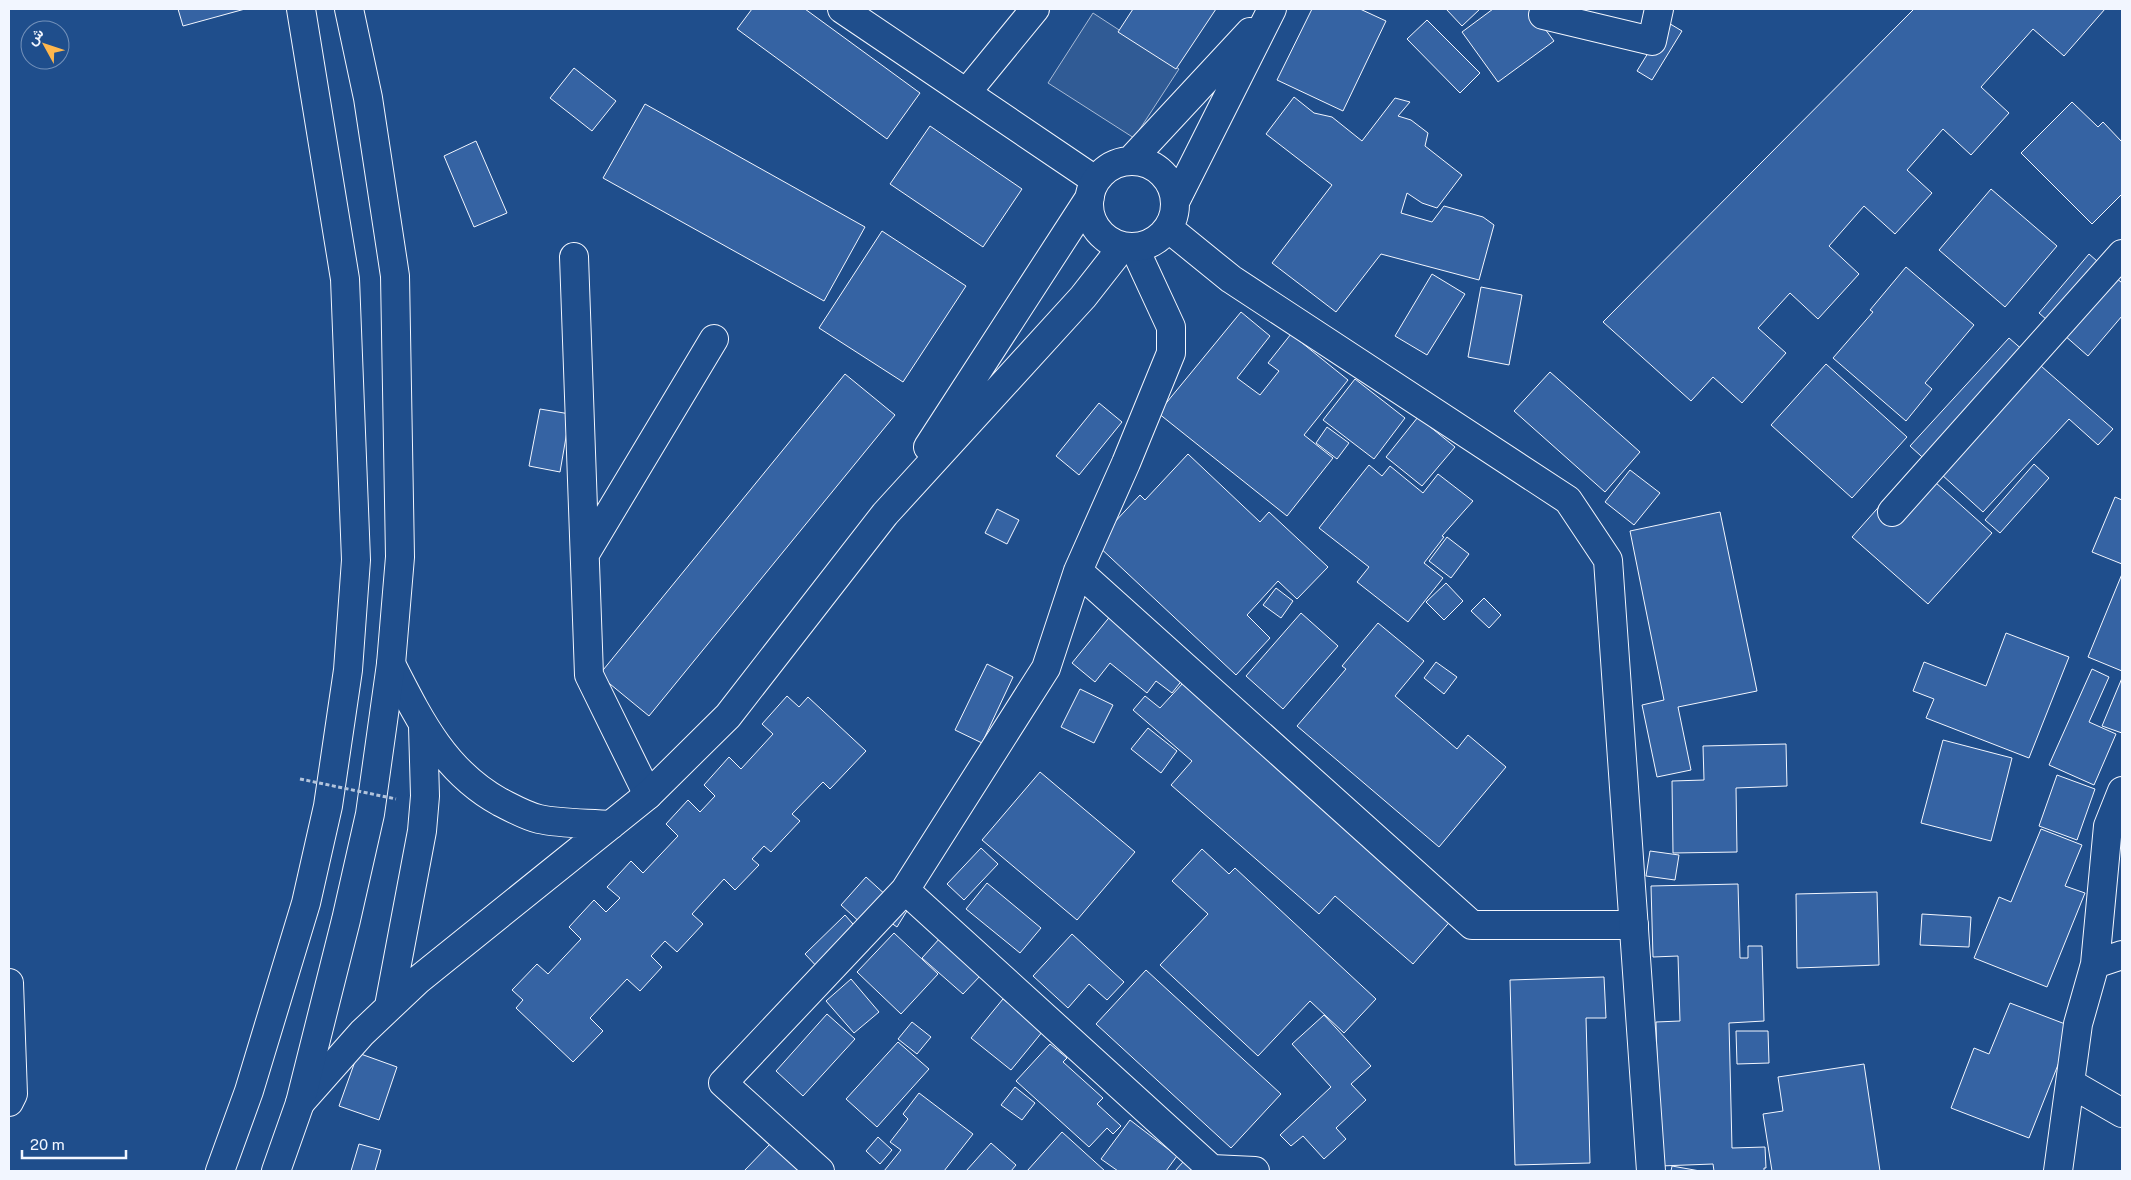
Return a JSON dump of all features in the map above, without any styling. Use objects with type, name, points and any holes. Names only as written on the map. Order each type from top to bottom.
[{"type":"main road","points":[[220,1171],[249,1091],[303,912],[328,806],[348,670],[355,569],[345,279],[301,9]]},
{"type":"main road","points":[[276,1171],[300,1103],[346,920],[370,814],[391,664],[400,557],[395,276],[368,98],[350,9]]},
{"type":"main road","points":[[842,9],[967,92],[1093,189]]},
{"type":"main road","points":[[967,92],[1036,9]]},
{"type":"main road","points":[[1093,189],[1092,219],[1104,237],[1128,247],[1153,242],[1168,228],[1175,202],[1272,9]]},
{"type":"main road","points":[[1131,160],[1272,9]]},
{"type":"main road","points":[[1543,14],[1652,41],[1659,9]]},
{"type":"main road","points":[[885,514],[1105,170],[1117,162],[1131,160],[1148,162],[1162,172],[1172,185],[1175,202]]},
{"type":"main road","points":[[1168,228],[1230,280],[1568,500],[1608,560],[1651,1171]]},
{"type":"main road","points":[[300,1103],[362,1033],[424,974],[648,795],[728,716],[885,514],[1128,247]]},
{"type":"main road","points":[[820,1171],[723,1083],[905,890],[1046,668],[1078,572],[1171,354],[1171,327],[1128,247]]},
{"type":"main road","points":[[1892,512],[2122,254]]},
{"type":"main road","points":[[574,257],[589,675],[648,795]]},
{"type":"main road","points":[[585,554],[714,339]]},
{"type":"main road","points":[[1078,572],[1472,925],[1634,925]]},
{"type":"main road","points":[[391,664],[423,726],[437,747],[460,772],[491,797],[539,819],[611,825]]},
{"type":"main road","points":[[389,1006],[422,832],[425,796],[423,726]]},
{"type":"main road","points":[[2058,1171],[2078,1024],[2095,964],[2108,826],[2122,790]]},
{"type":"main road","points":[[905,890],[1213,1170],[1255,1171]]},
{"type":"main road","points":[[2095,964],[2122,955]]},
{"type":"main road","points":[[9,983],[13,1094],[9,1102]]},
{"type":"main road","points":[[2070,1083],[2122,1113]]},
{"type":"path","points":[[300,779],[396,799]]},
{"type":"shaded area","points":[[1093,13],[1179,69],[1134,138],[1048,83]]},
{"type":"building","points":[[178,9],[245,9],[183,26]]},
{"type":"building","points":[[752,9],[805,9],[920,93],[887,139],[737,29]]},
{"type":"building","points":[[1133,9],[1216,9],[1176,69],[1118,32]]},
{"type":"building","points":[[1312,9],[1360,9],[1386,21],[1343,111],[1277,80]]},
{"type":"building","points":[[1446,9],[1480,9],[1462,26]]},
{"type":"building","points":[[1493,9],[1530,9],[1554,41],[1498,82],[1462,32]]},
{"type":"building","points":[[1914,9],[2105,9],[2064,56],[2033,29],[1981,87],[2009,113],[1971,155],[1943,129],[1907,170],[1932,193],[1895,234],[1864,206],[1829,246],[1859,274],[1818,319],[1790,293],[1758,328],[1786,353],[1742,403],[1713,377],[1691,401],[1603,322]]},
{"type":"building","points":[[1427,20],[1480,73],[1460,93],[1407,39]]},
{"type":"building","points":[[1667,22],[1682,31],[1652,80],[1637,71]]},
{"type":"building","points":[[574,68],[616,101],[592,131],[550,98]]},
{"type":"building","points":[[1294,97],[1314,113],[1332,117],[1362,141],[1395,98],[1410,102],[1398,116],[1411,120],[1428,133],[1425,146],[1462,175],[1437,208],[1422,203],[1407,193],[1401,213],[1432,222],[1444,206],[1483,217],[1494,225],[1479,280],[1381,254],[1336,312],[1272,263],[1332,185],[1266,134]]},
{"type":"building","points":[[2072,102],[2098,127],[2103,122],[2122,142],[2122,194],[2092,224],[2021,153]]},
{"type":"building","points":[[645,104],[865,227],[824,301],[603,178]]},
{"type":"building","points":[[930,126],[1022,189],[983,247],[890,184]]},
{"type":"building","points":[[476,141],[507,213],[474,227],[444,156]]},
{"type":"building","points":[[1991,189],[2057,246],[2005,307],[1939,250]]},
{"type":"building","points":[[882,231],[966,286],[903,382],[819,328]]},
{"type":"building","points":[[2089,254],[2122,283],[2122,316],[2088,356],[2039,313]]},
{"type":"building","points":[[1906,267],[1974,325],[1925,383],[1932,389],[1906,421],[1833,358],[1873,312],[1870,310]]},
{"type":"building","points":[[1432,274],[1465,294],[1427,355],[1395,336]]},
{"type":"building","points":[[1481,287],[1522,295],[1509,365],[1468,357]]},
{"type":"building","points":[[1241,312],[1270,336],[1237,378],[1260,395],[1279,371],[1268,363],[1291,334],[1348,380],[1304,435],[1333,458],[1287,516],[1158,413]]},
{"type":"building","points":[[2009,338],[2113,429],[2098,445],[2069,419],[1983,512],[1910,446]]},
{"type":"building","points":[[1826,364],[1907,437],[1852,498],[1771,425]]},
{"type":"building","points":[[1550,372],[1640,452],[1605,492],[1514,411]]},
{"type":"building","points":[[845,374],[895,415],[649,716],[599,675]]},
{"type":"building","points":[[1355,379],[1405,418],[1374,459],[1323,420]]},
{"type":"building","points":[[1099,403],[1122,422],[1079,475],[1056,456]]},
{"type":"building","points":[[540,409],[570,414],[560,472],[529,466]]},
{"type":"building","points":[[1418,417],[1455,447],[1422,486],[1386,457]]},
{"type":"building","points":[[1327,427],[1349,443],[1337,459],[1316,443]]},
{"type":"building","points":[[1188,454],[1260,522],[1269,512],[1328,567],[1297,599],[1278,581],[1247,615],[1270,638],[1236,675],[1095,543],[1140,495],[1145,500]]},
{"type":"building","points":[[2034,464],[2049,478],[2000,533],[1985,520]]},
{"type":"building","points":[[1369,465],[1382,476],[1390,466],[1423,493],[1438,474],[1473,501],[1442,536],[1444,537],[1424,563],[1443,578],[1408,622],[1357,582],[1369,567],[1319,528]]},
{"type":"building","points":[[1916,465],[1992,533],[1928,604],[1852,537]]},
{"type":"building","points":[[1630,470],[1660,493],[1634,525],[1605,502]]},
{"type":"building","points":[[2115,497],[2122,500],[2122,564],[2092,552]]},
{"type":"building","points":[[997,509],[1019,520],[1007,544],[985,533]]},
{"type":"building","points":[[1720,512],[1757,691],[1678,707],[1691,770],[1657,777],[1642,705],[1664,700],[1630,531]]},
{"type":"building","points":[[1447,537],[1469,554],[1451,578],[1429,561]]},
{"type":"building","points":[[2122,574],[2122,671],[2088,657]]},
{"type":"building","points":[[1446,583],[1463,601],[1444,620],[1426,602]]},
{"type":"building","points":[[1276,588],[1293,601],[1281,618],[1263,605]]},
{"type":"building","points":[[1484,598],[1501,615],[1489,628],[1471,611]]},
{"type":"building","points":[[1301,613],[1338,646],[1283,709],[1246,676]]},
{"type":"building","points":[[1112,614],[1187,674],[1172,693],[1156,681],[1147,693],[1110,663],[1095,682],[1072,663]]},
{"type":"building","points":[[1378,623],[1424,661],[1395,696],[1457,749],[1468,735],[1506,767],[1439,847],[1297,726],[1346,669],[1342,666]]},
{"type":"building","points":[[2006,633],[2069,657],[2029,758],[1926,718],[1934,699],[1913,691],[1924,662],[1986,686]]},
{"type":"building","points":[[1436,662],[1457,677],[1444,694],[1424,678]]},
{"type":"building","points":[[987,664],[1013,677],[982,743],[955,730]]},
{"type":"building","points":[[2092,669],[2109,677],[2089,722],[2116,734],[2094,785],[2049,765]]},
{"type":"building","points":[[2122,678],[2122,733],[2102,726]]},
{"type":"building","points":[[1183,683],[1453,918],[1413,964],[1335,896],[1319,914],[1171,785],[1192,761],[1133,710],[1145,696],[1160,708]]},
{"type":"building","points":[[1080,689],[1113,705],[1094,743],[1061,727]]},
{"type":"building","points":[[787,696],[799,707],[808,697],[866,751],[830,789],[823,782],[792,814],[800,821],[771,852],[764,846],[752,859],[759,865],[735,890],[724,879],[692,914],[703,924],[677,952],[665,941],[651,956],[662,967],[640,991],[627,979],[590,1018],[603,1031],[573,1062],[516,1008],[523,1000],[512,990],[537,964],[548,974],[581,939],[569,927],[594,900],[606,912],[620,898],[607,887],[631,861],[643,873],[678,836],[666,824],[688,800],[700,812],[715,796],[704,785],[729,757],[741,769],[773,734],[762,724]]},
{"type":"building","points":[[1148,728],[1177,751],[1161,773],[1131,749]]},
{"type":"building","points":[[1943,740],[2012,758],[1991,841],[1921,823]]},
{"type":"building","points":[[1786,744],[1787,786],[1736,788],[1737,852],[1673,853],[1672,781],[1704,780],[1703,746]]},
{"type":"building","points":[[1040,772],[1135,852],[1077,920],[982,840]]},
{"type":"building","points":[[2057,775],[2095,789],[2077,840],[2039,826]]},
{"type":"building","points":[[2041,829],[2082,845],[2065,886],[2085,893],[2047,987],[1974,958],[1999,897],[2011,902]]},
{"type":"building","points":[[981,848],[998,864],[964,900],[947,884]]},
{"type":"building","points":[[1202,849],[1229,874],[1235,868],[1376,999],[1344,1033],[1310,1001],[1258,1056],[1160,965],[1208,914],[1172,881]]},
{"type":"building","points":[[1650,851],[1679,855],[1675,880],[1646,876]]},
{"type":"building","points":[[866,877],[888,897],[863,925],[841,905]]},
{"type":"building","points":[[987,883],[1041,928],[1020,953],[966,909]]},
{"type":"building","points":[[1738,884],[1740,958],[1748,958],[1748,946],[1762,946],[1764,1021],[1729,1023],[1732,1148],[1765,1147],[1766,1168],[1764,1168],[1764,1171],[1714,1171],[1713,1164],[1660,1166],[1656,1022],[1680,1021],[1678,956],[1653,957],[1651,886]]},
{"type":"building","points":[[1877,892],[1879,965],[1797,968],[1796,894]]},
{"type":"building","points":[[910,906],[897,927],[884,918]]},
{"type":"building","points":[[1922,914],[1971,917],[1969,947],[1920,945]]},
{"type":"building","points":[[845,915],[860,932],[820,970],[805,954]]},
{"type":"building","points":[[894,933],[938,974],[901,1014],[857,972]]},
{"type":"building","points":[[1072,934],[1124,982],[1107,1000],[1089,984],[1068,1008],[1033,976]]},
{"type":"building","points":[[940,938],[981,975],[963,994],[922,958]]},
{"type":"building","points":[[1146,970],[1281,1094],[1231,1148],[1096,1024]]},
{"type":"building","points":[[1604,977],[1606,1018],[1586,1018],[1590,1163],[1515,1165],[1510,980]]},
{"type":"building","points":[[851,979],[879,1012],[854,1033],[826,1001]]},
{"type":"building","points":[[1003,999],[1043,1031],[1011,1070],[971,1038]]},
{"type":"building","points":[[2010,1003],[2073,1027],[2029,1138],[1951,1108],[1974,1048],[1989,1054]]},
{"type":"building","points":[[827,1014],[855,1039],[803,1096],[776,1071]]},
{"type":"building","points":[[1324,1015],[1371,1066],[1351,1084],[1366,1100],[1336,1128],[1346,1139],[1324,1159],[1303,1136],[1291,1146],[1280,1135],[1331,1087],[1292,1044]]},
{"type":"building","points":[[912,1022],[931,1037],[917,1054],[898,1039]]},
{"type":"building","points":[[1736,1031],[1768,1031],[1769,1063],[1737,1064]]},
{"type":"building","points":[[898,1042],[929,1069],[877,1127],[846,1099]]},
{"type":"building","points":[[1050,1044],[1067,1058],[1063,1062],[1103,1098],[1097,1104],[1121,1126],[1113,1134],[1107,1128],[1089,1147],[1016,1081]]},
{"type":"building","points":[[358,1053],[397,1067],[379,1120],[339,1106]]},
{"type":"building","points":[[1864,1064],[1880,1171],[1772,1171],[1763,1114],[1783,1111],[1778,1077]]},
{"type":"building","points":[[1015,1087],[1035,1103],[1022,1120],[1001,1105]]},
{"type":"building","points":[[919,1093],[973,1134],[944,1171],[884,1171],[901,1150],[890,1142],[908,1119],[903,1114]]},
{"type":"building","points":[[1130,1120],[1177,1156],[1166,1171],[1118,1171],[1101,1159]]},
{"type":"building","points":[[1062,1132],[1105,1171],[1027,1171]]},
{"type":"building","points":[[878,1137],[892,1150],[880,1164],[866,1151]]},
{"type":"building","points":[[991,1143],[1016,1165],[1011,1171],[966,1171]]},
{"type":"building","points":[[359,1144],[381,1150],[375,1171],[351,1171]]},
{"type":"building","points":[[770,1144],[799,1171],[744,1171]]},
{"type":"building","points":[[1183,1162],[1194,1171],[1175,1171]]},
{"type":"building","points":[[1672,1166],[1700,1171],[1671,1171]]}]
